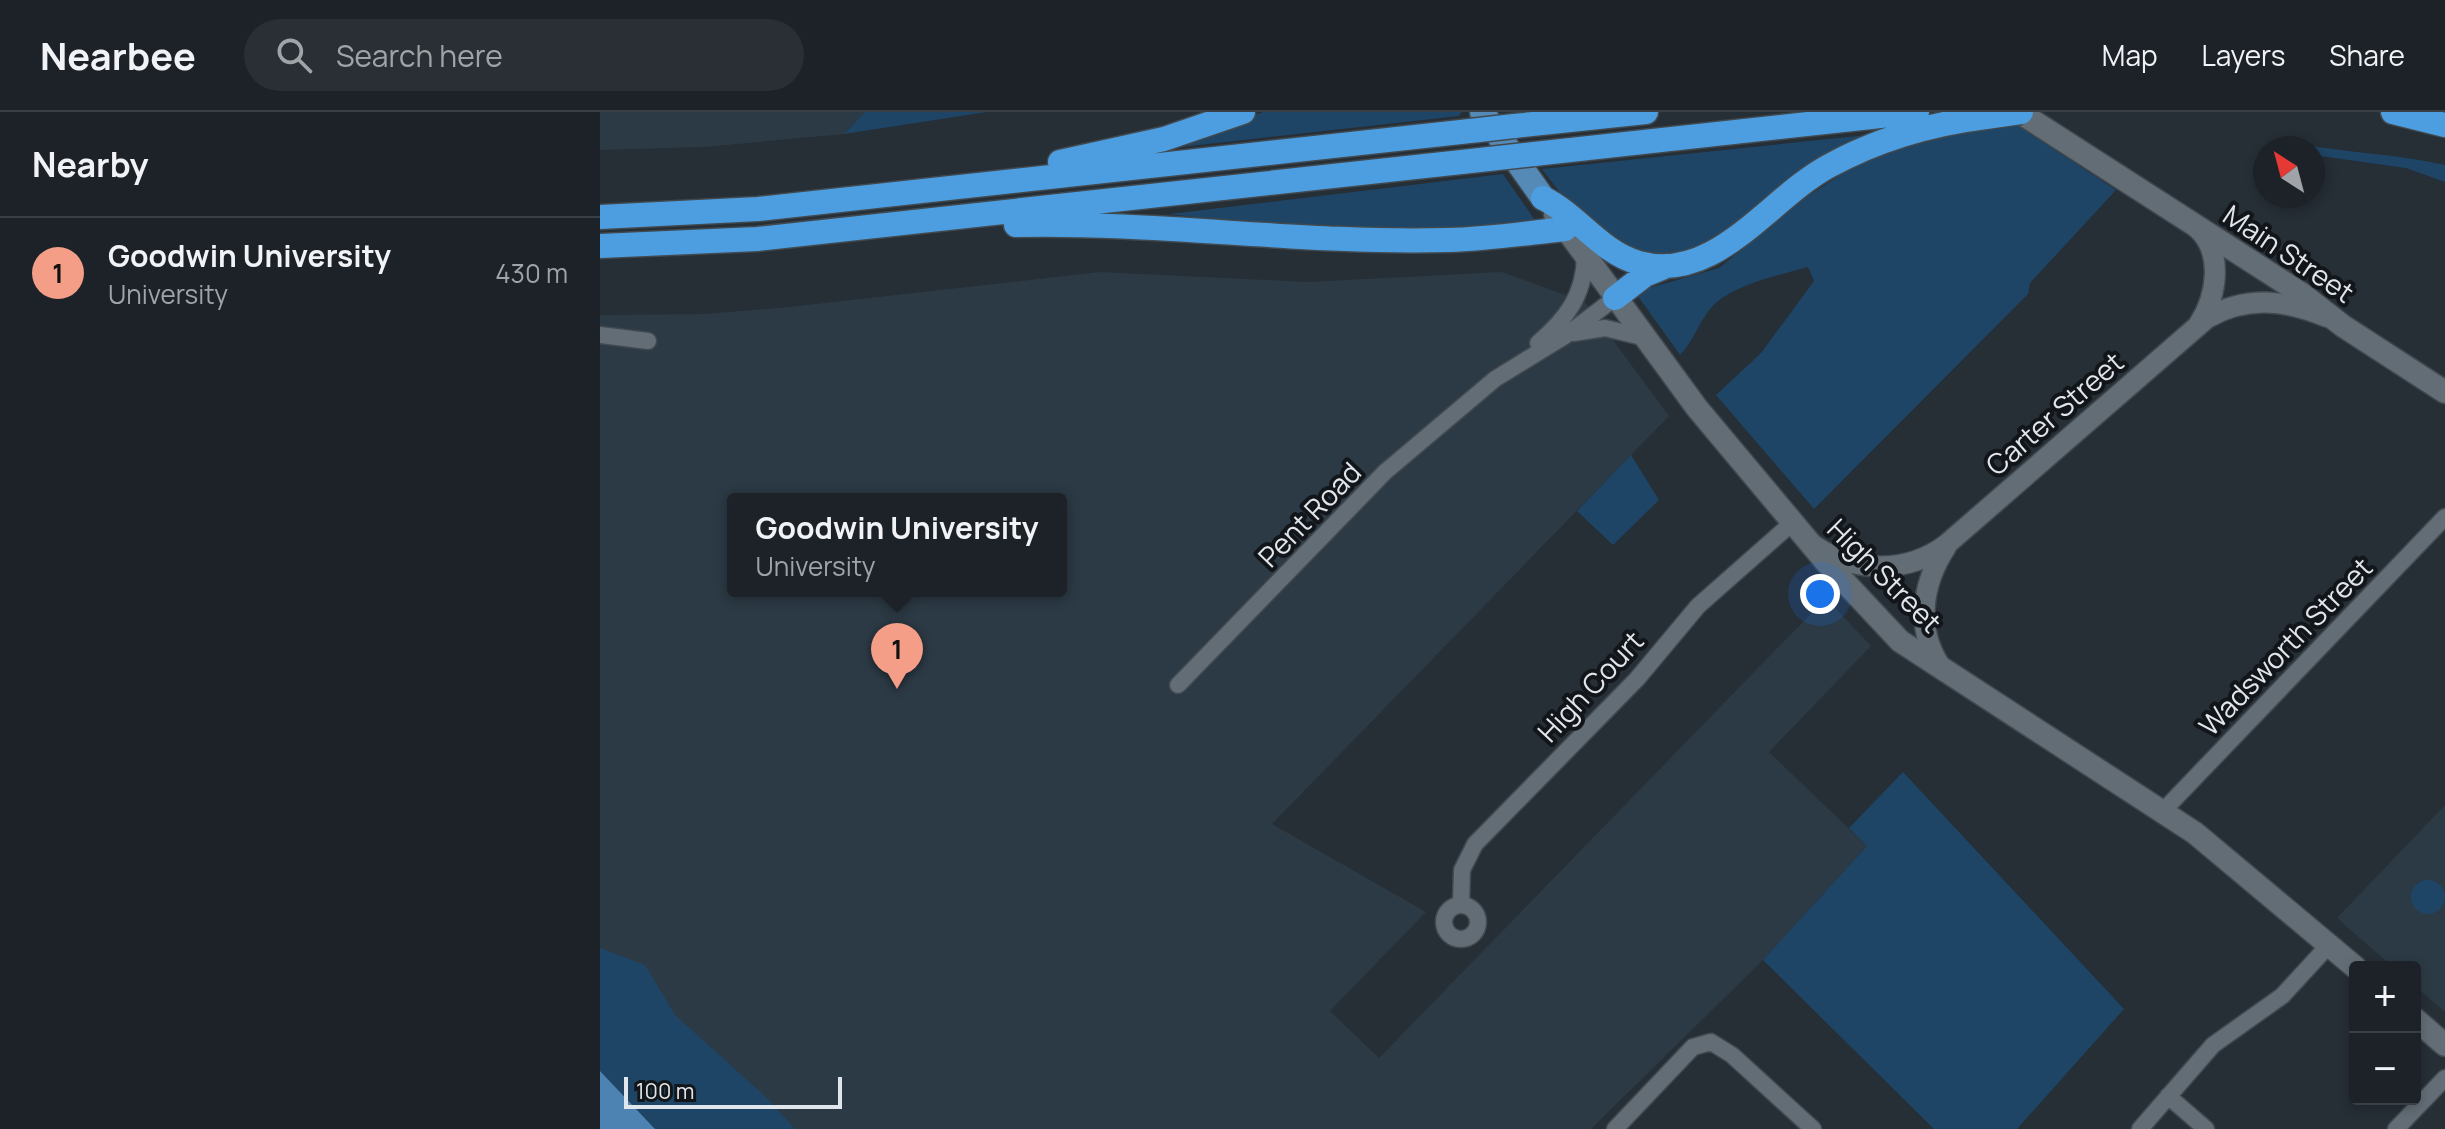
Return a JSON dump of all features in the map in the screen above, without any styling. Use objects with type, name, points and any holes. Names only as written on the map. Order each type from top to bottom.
[{"type":"highway","points":[[979,185],[1023,170],[1164,139],[1243,112]]},
{"type":"highway","points":[[600,217],[739,211],[979,185],[1476,122],[1514,126],[1646,112]]},
{"type":"highway","points":[[600,246],[730,241],[1917,112]]},
{"type":"highway","points":[[1615,298],[1645,275],[1667,266],[1693,261],[1718,249],[1807,180],[1842,159],[1914,130],[2020,112]]},
{"type":"highway","points":[[2393,112],[2445,125]]},
{"type":"highway","points":[[1543,198],[1568,214],[1617,255],[1643,264],[1667,266]]},
{"type":"highway","points":[[922,221],[979,226],[1098,224],[1420,240],[1565,229]]},
{"type":"main road","name":"Main Street","points":[[2020,112],[2302,294],[2343,326],[2445,392]]},
{"type":"main road","name":"High Street","points":[[1476,122],[1543,198],[1642,337],[1792,523],[1900,641],[2211,845],[2349,962]]},
{"type":"main road","points":[[2421,1024],[2445,1045]]},
{"type":"street","name":"Carter Street","points":[[2196,228],[2210,245],[2215,273],[2211,297],[2199,324]]},
{"type":"street","name":"Pent Road","points":[[1178,685],[1385,472],[1567,316],[1582,283],[1585,257]]},
{"type":"street","name":"Pent Road","points":[[1485,387],[1565,336],[1615,298]]},
{"type":"street","name":"Carter Street","points":[[1808,541],[1842,560],[1878,567],[1917,560],[1947,544],[2199,324],[2232,307],[2265,301],[2295,305],[2343,326]]},
{"type":"street","name":"Pent Road","points":[[1565,336],[1605,328],[1642,337]]},
{"type":"street","points":[[600,335],[648,341]]},
{"type":"street","name":"Wadsworth Street","points":[[2163,811],[2445,517]]},
{"type":"street","name":"High Court","points":[[1461,905],[1462,870],[1474,845],[1637,679],[1693,611],[1792,523]]},
{"type":"street","name":"Carter Street","points":[[1943,670],[1927,636],[1925,599],[1932,571],[1947,544]]},
{"type":"street","points":[[2140,1129],[2213,1045],[2275,1002],[2329,945]]},
{"type":"street","points":[[1615,1129],[1693,1047],[1706,1042],[1718,1044],[1794,1123],[1813,1129]]},
{"type":"street","points":[[2396,1129],[2445,1078]]},
{"type":"street","points":[[2168,1096],[2206,1129]]},
{"type":"shaded area","points":[[600,112],[865,112],[844,134],[704,147],[600,150]]},
{"type":"shaded area","points":[[865,112],[987,112],[844,134]]},
{"type":"shaded area","points":[[1263,112],[1461,113],[1459,116],[1172,148],[1169,145]]},
{"type":"shaded area","points":[[2012,122],[2116,190],[2030,283],[2028,294],[1814,509],[1716,395],[1761,353],[1814,281],[1808,267],[1756,282],[1720,300],[1711,308],[1680,355],[1635,292],[1719,268],[1808,196],[1873,154],[1930,134]]},
{"type":"shaded area","points":[[1877,134],[1801,172],[1719,236],[1692,249],[1666,253],[1641,251],[1597,229],[1577,211],[1542,169]]},
{"type":"shaded area","points":[[2325,148],[2445,165],[2445,182],[2406,168],[2325,157]]},
{"type":"shaded area","points":[[1503,174],[1537,223],[1481,229],[1293,229],[1169,214]]},
{"type":"shaded area","points":[[1100,272],[1308,282],[1502,272],[1585,302],[1669,416],[1272,824],[1426,912],[1330,1011],[1379,1058],[1826,598],[1871,646],[1769,752],[1867,846],[1763,960],[1591,1129],[655,1129],[600,1071],[600,315],[705,314]]},
{"type":"shaded area","points":[[1631,455],[1659,500],[1613,545],[1577,511]]},
{"type":"shaded area","points":[[1903,772],[2124,1009],[2017,1129],[1934,1129],[1763,960],[1867,846],[1849,828]]},
{"type":"shaded area","points":[[2445,805],[2445,1012],[2421,991],[2421,961],[2386,961],[2337,918]]},
{"type":"shaded area","points":[[2428,880],[2440,885],[2445,897],[2440,909],[2428,914],[2416,909],[2411,897],[2416,885]]},
{"type":"shaded area","points":[[600,948],[645,965],[675,1015],[767,1098],[795,1129],[655,1129],[600,1071]]},
{"type":"shaded area","points":[[600,1071],[655,1129],[600,1129]]},
{"type":"place","name":"Goodwin University","points":[[897,689]]}]
